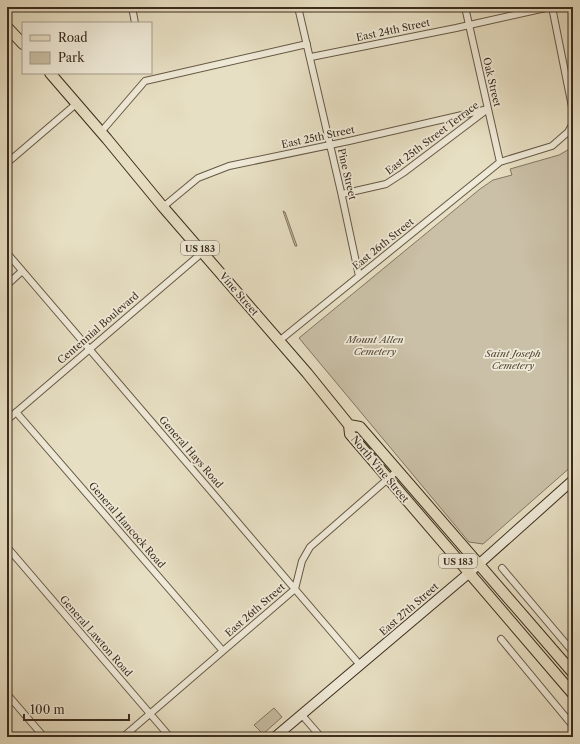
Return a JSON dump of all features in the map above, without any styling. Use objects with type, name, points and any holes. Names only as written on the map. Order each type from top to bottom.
[{"type":"main road","points":[[9,34],[22,43]]},
{"type":"main road","name":"Vine Street","points":[[51,74],[349,425]]},
{"type":"main road","name":"North Vine Street","points":[[573,673],[360,427],[349,425],[350,434],[573,694]]},
{"type":"main road","name":"East 27th Street","points":[[275,737],[469,572],[573,480]]},
{"type":"street","points":[[7,9],[14,7]]},
{"type":"street","points":[[132,7],[135,22]]},
{"type":"street","name":"Pine Street","points":[[298,7],[311,57],[359,276]]},
{"type":"street","name":"Oak Street","points":[[465,7],[500,162]]},
{"type":"street","points":[[500,162],[552,146],[563,138],[572,125],[573,112],[551,7]]},
{"type":"street","name":"East 24th Street","points":[[311,57],[551,7]]},
{"type":"street","points":[[101,132],[145,81],[307,44]]},
{"type":"street","points":[[145,74],[145,81]]},
{"type":"street","points":[[7,164],[76,104]]},
{"type":"street","name":"East 25th Street","points":[[163,207],[198,178],[229,166],[488,109]]},
{"type":"street","name":"East 25th Street Terrace","points":[[342,194],[386,184],[403,173],[488,109]]},
{"type":"street","name":"East 26th Street","points":[[279,341],[500,162]]},
{"type":"street","name":"Centennial Boulevard","points":[[7,420],[203,252]]},
{"type":"street","name":"General Hays Road","points":[[7,253],[360,664]]},
{"type":"street","points":[[7,285],[22,271]]},
{"type":"street","name":"General Hancock Road","points":[[16,412],[223,651]]},
{"type":"street","name":"East 26th Street","points":[[123,737],[295,589],[302,561],[310,547],[398,470]]},
{"type":"street","name":"General Lawton Road","points":[[7,548],[170,737]]},
{"type":"street","points":[[502,568],[573,652]]},
{"type":"street","points":[[500,639],[573,726]]},
{"type":"street","points":[[7,694],[44,737]]},
{"type":"street","points":[[302,714],[321,737]]},
{"type":"green space","points":[[573,147],[573,465],[483,544],[469,542],[299,338],[480,189],[493,180],[512,175],[510,169],[559,155]]},
{"type":"green space","points":[[283,211],[285,212],[297,246],[295,246]]},
{"type":"green space","points":[[274,708],[282,717],[263,734],[254,725]]},
{"type":"park label","name":"Mount Allen Cemetery","points":[[375,344]]},
{"type":"park label","name":"Saint Joseph Cemetery","points":[[513,358]]}]
